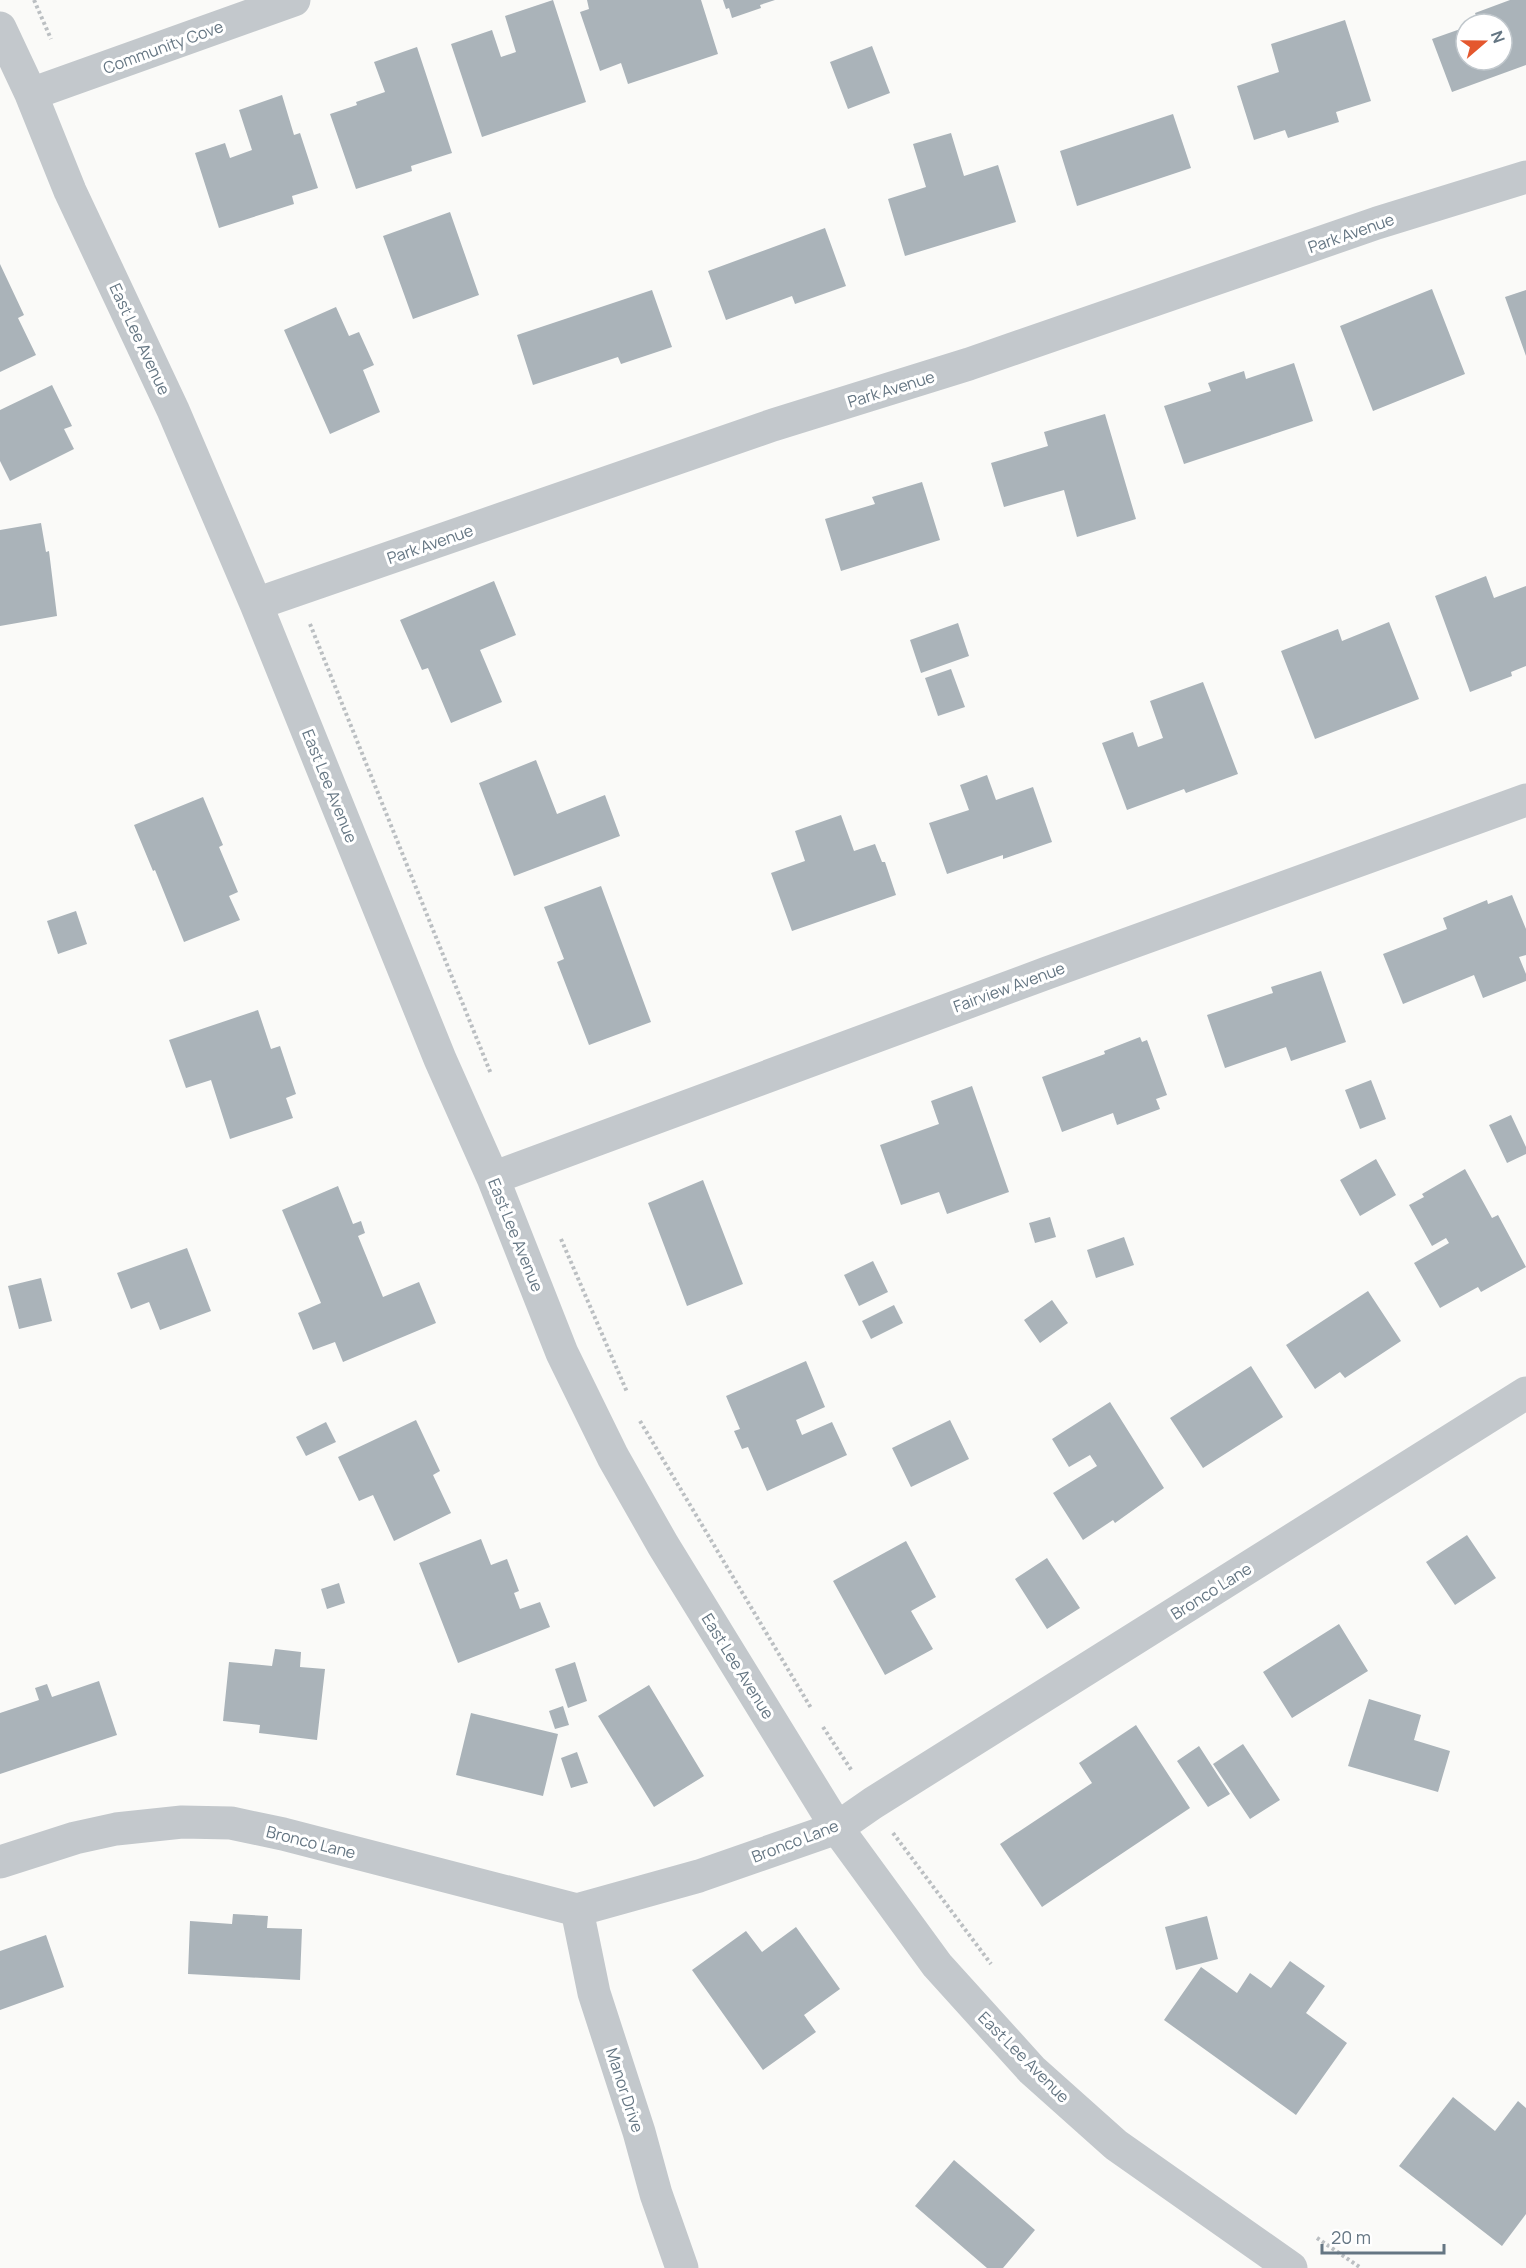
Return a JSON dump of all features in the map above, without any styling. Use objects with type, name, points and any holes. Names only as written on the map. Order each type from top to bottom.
[{"type":"street","name":"Community Cove","points":[[31,94],[294,0]]},
{"type":"street","name":"East Lee Avenue","points":[[0,28],[31,94],[70,191],[173,410],[256,604],[440,1059],[493,1178],[562,1353],[613,1457],[663,1545],[837,1828],[937,1965],[1032,2070],[1116,2145],[1291,2268]]},
{"type":"street","name":"Park Avenue","points":[[256,604],[773,425],[969,364],[1377,223],[1526,177]]},
{"type":"street","name":"Fairview Avenue","points":[[493,1178],[1047,973],[1526,800]]},
{"type":"street","name":"Bronco Lane","points":[[0,1862],[75,1838],[116,1829],[182,1822],[231,1823],[283,1834],[577,1910],[699,1876],[837,1828],[873,1803],[1526,1393]]},
{"type":"street","name":"Manor Drive","points":[[577,1910],[594,1993],[682,2268]]},
{"type":"path","points":[[34,0],[51,39]]},
{"type":"path","points":[[310,623],[492,1075]]},
{"type":"path","points":[[558,1232],[630,1401]]},
{"type":"path","points":[[640,1419],[814,1713]]},
{"type":"path","points":[[820,1723],[857,1779]]},
{"type":"path","points":[[891,1830],[995,1970]]},
{"type":"path","points":[[1314,2236],[1361,2268]]},
{"type":"building","points":[[553,0],[586,102],[482,137],[451,44],[492,30],[501,57],[516,52],[505,16]]},
{"type":"building","points":[[587,0],[701,0],[718,54],[628,84],[621,63],[600,71],[580,12],[589,9]]},
{"type":"building","points":[[723,0],[775,0],[760,5],[761,8],[732,18]]},
{"type":"building","points":[[1510,0],[1526,0],[1526,65],[1514,69],[1514,12],[1478,12]]},
{"type":"building","points":[[1345,20],[1371,101],[1336,112],[1339,122],[1288,138],[1285,130],[1254,140],[1237,86],[1279,72],[1271,44]]},
{"type":"building","points":[[1454,31],[1454,72],[1507,72],[1452,92],[1432,39]]},
{"type":"building","points":[[872,46],[890,93],[848,109],[830,62]]},
{"type":"building","points":[[417,47],[452,153],[411,166],[412,171],[356,189],[330,114],[385,92],[374,62]]},
{"type":"building","points":[[282,95],[294,135],[300,133],[318,188],[292,196],[294,204],[219,228],[195,153],[225,143],[230,158],[252,150],[239,110]]},
{"type":"building","points":[[1173,114],[1191,168],[1077,206],[1060,151]]},
{"type":"building","points":[[951,133],[964,176],[998,165],[1016,222],[905,256],[888,199],[926,187],[913,144]]},
{"type":"building","points":[[450,212],[479,295],[413,319],[383,236]]},
{"type":"building","points":[[825,228],[846,286],[795,304],[792,296],[726,320],[708,271]]},
{"type":"building","points":[[0,264],[24,315],[18,318],[36,355],[0,372]]},
{"type":"building","points":[[1432,289],[1465,374],[1373,411],[1340,326]]},
{"type":"building","points":[[652,290],[672,347],[621,364],[618,357],[533,385],[517,335]]},
{"type":"building","points":[[1526,290],[1526,356],[1505,297]]},
{"type":"building","points":[[336,307],[349,336],[359,332],[374,365],[363,370],[380,412],[330,434],[284,330]]},
{"type":"building","points":[[1294,363],[1313,421],[1184,464],[1164,406],[1211,391],[1208,383],[1244,371],[1246,379]]},
{"type":"building","points":[[52,385],[72,426],[64,429],[74,449],[10,481],[0,461],[0,410]]},
{"type":"building","points":[[1105,414],[1136,519],[1077,537],[1064,490],[1004,507],[991,463],[1048,446],[1044,432]]},
{"type":"building","points":[[922,482],[940,540],[841,571],[825,519],[875,504],[872,497]]},
{"type":"building","points":[[41,523],[46,552],[49,551],[57,616],[0,626],[0,530]]},
{"type":"building","points":[[1486,576],[1494,598],[1526,586],[1526,666],[1511,672],[1512,676],[1470,692],[1435,596]]},
{"type":"building","points":[[494,581],[516,635],[480,650],[502,702],[451,723],[428,668],[422,670],[400,620]]},
{"type":"building","points":[[1389,622],[1419,699],[1315,739],[1281,651],[1338,629],[1342,641]]},
{"type":"building","points":[[958,623],[969,656],[921,673],[910,640]]},
{"type":"building","points":[[951,669],[965,707],[938,716],[925,678]]},
{"type":"building","points":[[1203,682],[1238,774],[1186,793],[1184,789],[1127,810],[1102,743],[1133,732],[1138,747],[1163,738],[1150,701]]},
{"type":"building","points":[[536,760],[557,814],[605,795],[620,836],[514,876],[479,783]]},
{"type":"building","points":[[987,775],[996,800],[1033,787],[1052,842],[1003,859],[1003,855],[947,874],[929,823],[969,810],[960,785]]},
{"type":"building","points":[[203,797],[223,845],[219,847],[238,892],[229,896],[240,920],[184,942],[134,825]]},
{"type":"building","points":[[841,815],[854,851],[875,844],[882,862],[885,862],[896,895],[792,931],[771,873],[805,861],[795,831]]},
{"type":"building","points":[[601,886],[651,1022],[589,1045],[557,962],[564,959],[544,907]]},
{"type":"building","points":[[1512,895],[1526,929],[1526,955],[1519,957],[1526,974],[1526,981],[1483,998],[1474,975],[1403,1004],[1383,954],[1447,929],[1443,918],[1487,900],[1488,904]]},
{"type":"building","points":[[76,911],[87,944],[58,954],[47,921]]},
{"type":"building","points":[[1321,971],[1346,1042],[1291,1061],[1286,1047],[1225,1068],[1207,1015],[1273,993],[1271,987]]},
{"type":"building","points":[[258,1010],[271,1049],[280,1046],[296,1094],[286,1098],[293,1118],[230,1139],[211,1080],[186,1088],[169,1040]]},
{"type":"building","points":[[1140,1037],[1142,1042],[1147,1040],[1167,1095],[1156,1099],[1160,1109],[1117,1125],[1113,1113],[1062,1132],[1042,1077],[1105,1054],[1104,1051]]},
{"type":"building","points":[[1371,1080],[1386,1119],[1360,1129],[1345,1090]]},
{"type":"building","points":[[972,1086],[1009,1192],[947,1214],[939,1192],[901,1205],[880,1145],[939,1124],[931,1101]]},
{"type":"building","points":[[1511,1115],[1526,1147],[1526,1154],[1507,1163],[1489,1125]]},
{"type":"building","points":[[1376,1159],[1396,1195],[1360,1216],[1340,1180]]},
{"type":"building","points":[[1465,1169],[1492,1218],[1498,1215],[1526,1267],[1481,1292],[1478,1287],[1440,1308],[1414,1263],[1449,1243],[1446,1238],[1432,1246],[1409,1205],[1424,1197],[1422,1194]]},
{"type":"building","points":[[703,1180],[743,1284],[687,1306],[648,1203]]},
{"type":"building","points":[[338,1186],[353,1224],[361,1221],[365,1233],[358,1236],[383,1297],[419,1282],[436,1323],[343,1362],[335,1342],[313,1350],[298,1313],[321,1303],[282,1210]]},
{"type":"building","points":[[1050,1217],[1056,1237],[1035,1243],[1029,1223]]},
{"type":"building","points":[[1124,1237],[1134,1265],[1096,1278],[1087,1250]]},
{"type":"building","points":[[187,1248],[211,1311],[160,1330],[149,1302],[131,1309],[117,1273]]},
{"type":"building","points":[[873,1261],[888,1292],[859,1306],[844,1275]]},
{"type":"building","points":[[41,1278],[52,1321],[19,1329],[8,1286]]},
{"type":"building","points":[[1368,1291],[1401,1341],[1345,1378],[1340,1372],[1315,1389],[1286,1345]]},
{"type":"building","points":[[1052,1300],[1068,1323],[1040,1343],[1024,1320]]},
{"type":"building","points":[[894,1305],[903,1323],[871,1339],[862,1321]]},
{"type":"building","points":[[806,1361],[825,1407],[796,1420],[802,1435],[832,1422],[847,1455],[767,1491],[748,1447],[742,1449],[734,1431],[740,1429],[726,1396]]},
{"type":"building","points":[[1251,1366],[1283,1417],[1203,1468],[1170,1418]]},
{"type":"building","points":[[1110,1402],[1164,1488],[1115,1523],[1113,1520],[1083,1540],[1053,1493],[1097,1466],[1090,1455],[1069,1467],[1052,1439]]},
{"type":"building","points":[[416,1420],[440,1471],[433,1475],[451,1513],[394,1541],[373,1495],[359,1501],[338,1457]]},
{"type":"building","points":[[950,1420],[969,1459],[911,1487],[892,1448]]},
{"type":"building","points":[[326,1422],[336,1442],[306,1456],[296,1437]]},
{"type":"building","points":[[1467,1535],[1496,1578],[1455,1605],[1426,1562]]},
{"type":"building","points":[[481,1539],[491,1565],[507,1559],[519,1591],[514,1593],[520,1609],[540,1602],[550,1627],[458,1663],[419,1563]]},
{"type":"building","points":[[906,1541],[936,1597],[911,1611],[933,1649],[885,1675],[833,1581]]},
{"type":"building","points":[[1047,1558],[1080,1608],[1047,1629],[1015,1579]]},
{"type":"building","points":[[339,1583],[345,1603],[327,1609],[321,1589]]},
{"type":"building","points":[[1339,1624],[1368,1671],[1292,1718],[1263,1672]]},
{"type":"building","points":[[275,1649],[301,1652],[300,1667],[325,1669],[317,1740],[259,1733],[260,1725],[223,1721],[229,1662],[272,1666]]},
{"type":"building","points":[[575,1662],[587,1701],[568,1708],[555,1669]]},
{"type":"building","points":[[99,1681],[117,1735],[0,1774],[0,1713],[39,1700],[35,1688],[47,1684],[52,1697]]},
{"type":"building","points":[[649,1685],[704,1776],[654,1807],[598,1716]]},
{"type":"building","points":[[1369,1699],[1421,1715],[1414,1740],[1450,1751],[1438,1792],[1348,1766]]},
{"type":"building","points":[[563,1706],[569,1725],[555,1729],[549,1711]]},
{"type":"building","points":[[471,1713],[558,1734],[543,1796],[456,1775]]},
{"type":"building","points":[[1136,1725],[1190,1808],[1042,1907],[1000,1844],[1092,1783],[1079,1763]]},
{"type":"building","points":[[1243,1744],[1280,1800],[1250,1819],[1213,1764]]},
{"type":"building","points":[[1199,1746],[1230,1794],[1208,1807],[1177,1761]]},
{"type":"building","points":[[577,1752],[588,1783],[571,1788],[561,1758]]},
{"type":"building","points":[[233,1914],[268,1916],[267,1928],[302,1929],[300,1980],[188,1974],[190,1921],[232,1924]]},
{"type":"building","points":[[1207,1916],[1218,1959],[1176,1970],[1165,1927]]},
{"type":"building","points":[[796,1927],[840,1989],[804,2015],[816,2032],[763,2070],[692,1970],[746,1931],[762,1952]]},
{"type":"building","points":[[46,1935],[64,1987],[0,2010],[0,1951]]},
{"type":"building","points":[[1290,1961],[1325,1986],[1306,2013],[1347,2043],[1296,2115],[1164,2020],[1201,1967],[1237,1993],[1250,1973],[1271,1988]]},
{"type":"building","points":[[1453,2097],[1495,2131],[1518,2101],[1526,2108],[1526,2214],[1502,2246],[1399,2166]]},
{"type":"building","points":[[954,2160],[1035,2230],[1003,2268],[987,2268],[915,2206]]}]
